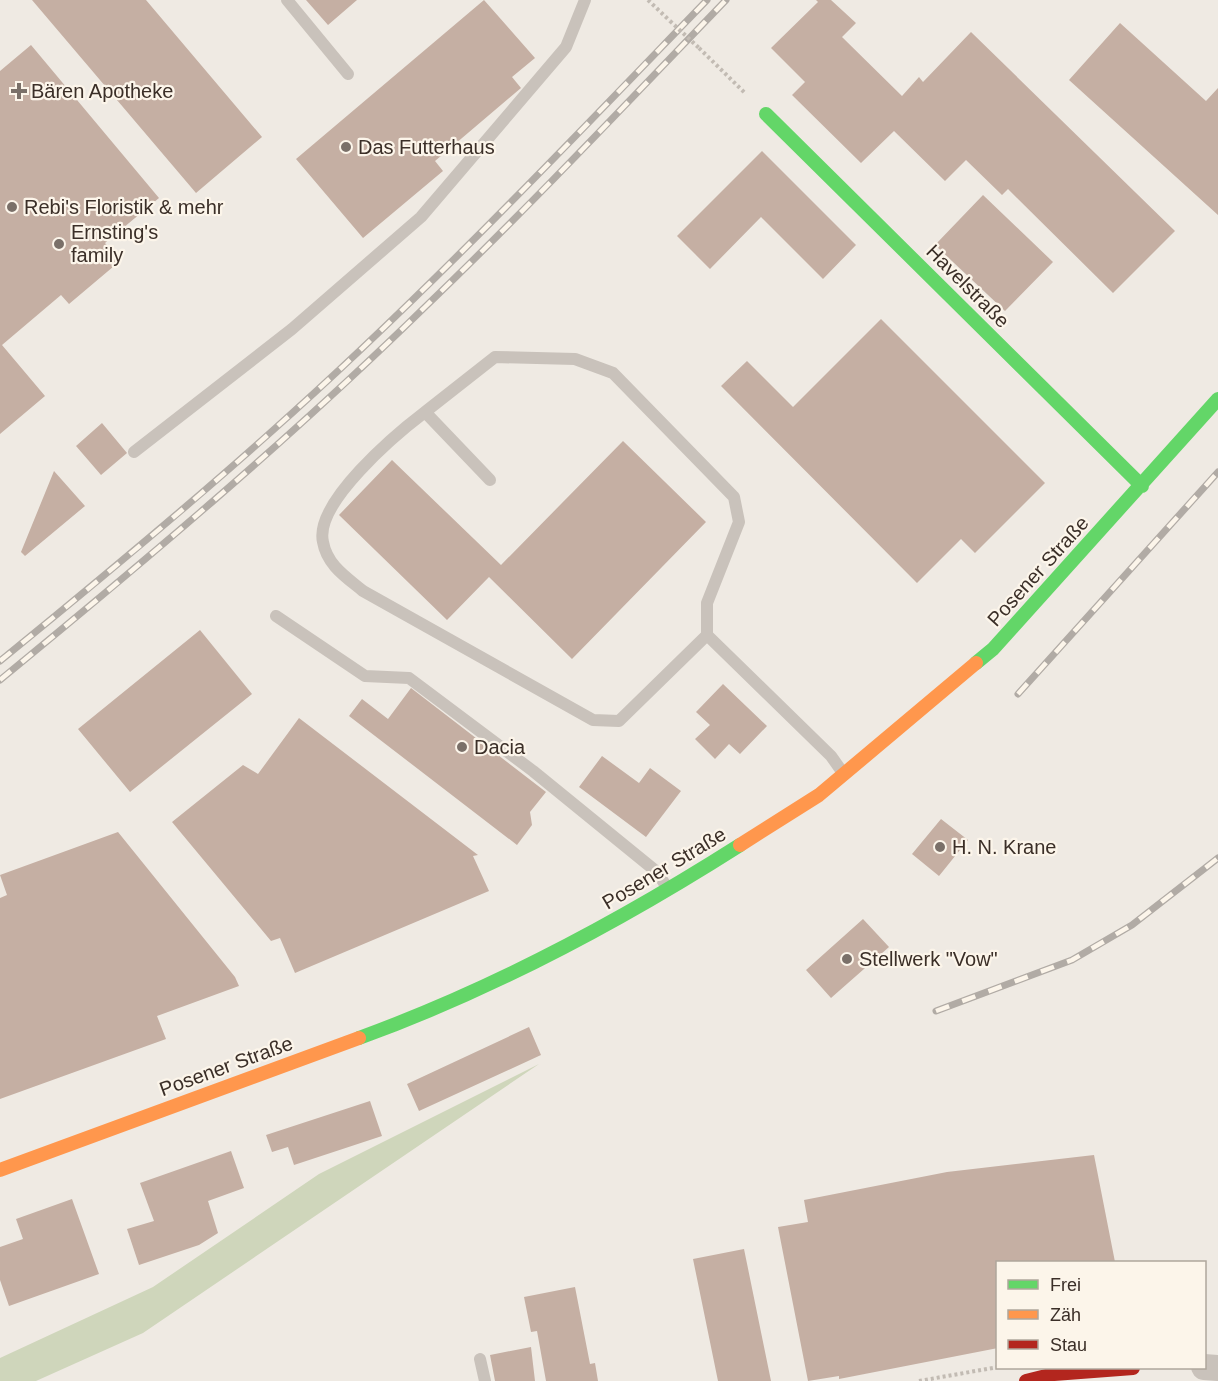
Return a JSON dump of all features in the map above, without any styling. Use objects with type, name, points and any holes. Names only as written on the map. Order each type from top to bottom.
[{"type":"street","name":"Havelstraße","points":[[766,114],[1142,486]]},
{"type":"street","name":"Posener Straße","points":[[0,1170],[434,1011],[522,971],[669,890],[819,795],[993,650],[1218,399]]},
{"type":"street","points":[[1026,1381],[1054,1374],[1120,1369]]},
{"type":"lane","points":[[287,0],[348,74]]},
{"type":"lane","points":[[134,452],[292,329],[421,217],[566,47],[585,0]]},
{"type":"lane","points":[[495,357],[575,359],[613,373],[734,497],[740,522],[707,603],[707,635],[619,721],[593,720],[356,585],[334,568],[322,542],[323,525],[333,503],[394,436],[495,357]]},
{"type":"lane","points":[[425,412],[489,480]]},
{"type":"lane","points":[[276,616],[365,676],[409,678],[533,771],[657,872],[669,890]]},
{"type":"lane","points":[[707,635],[831,756],[844,774]]},
{"type":"lane","points":[[480,1359],[485,1381]]},
{"type":"path","points":[[650,2],[766,114]]},
{"type":"path","points":[[919,1381],[996,1367]]},
{"type":"green space","points":[[539,1064],[143,1333],[36,1381],[0,1381],[0,1358],[153,1287],[319,1174]]},
{"type":"building","points":[[32,0],[146,0],[262,137],[196,193]]},
{"type":"building","points":[[306,0],[357,0],[328,25]]},
{"type":"building","points":[[484,0],[535,58],[512,77],[521,88],[435,161],[443,171],[363,238],[296,159]]},
{"type":"building","points":[[816,0],[831,0],[856,23],[842,37],[902,96],[919,77],[923,82],[971,32],[1175,231],[1113,293],[1008,189],[1002,195],[966,160],[945,181],[894,131],[861,163],[792,95],[805,82],[771,48],[818,2]]},
{"type":"building","points":[[1120,23],[1206,101],[1218,88],[1218,215],[1069,80]]},
{"type":"building","points":[[31,45],[159,198],[105,243],[120,261],[69,304],[61,295],[2,345],[45,396],[0,434],[0,71]]},
{"type":"building","points":[[762,151],[856,245],[823,279],[761,217],[710,269],[677,236]]},
{"type":"building","points":[[983,195],[1053,262],[1005,311],[935,245]]},
{"type":"building","points":[[881,319],[1045,483],[975,553],[961,539],[917,583],[721,386],[747,361],[793,407]]},
{"type":"building","points":[[102,423],[127,453],[101,475],[76,446]]},
{"type":"building","points":[[623,441],[706,522],[572,659],[489,577],[447,620],[339,515],[392,460],[501,565]]},
{"type":"building","points":[[54,471],[85,506],[25,556],[21,552]]},
{"type":"building","points":[[200,630],[252,694],[130,792],[78,729]]},
{"type":"building","points":[[723,684],[767,726],[740,754],[729,744],[715,759],[695,739],[710,725],[696,712]]},
{"type":"building","points":[[411,688],[546,792],[530,812],[532,825],[517,845],[349,716],[362,699],[388,719]]},
{"type":"building","points":[[299,718],[478,855],[473,856],[489,891],[295,973],[280,938],[271,941],[172,822],[243,765],[258,774]]},
{"type":"building","points":[[602,756],[639,783],[650,768],[681,791],[646,837],[579,787]]},
{"type":"building","name":"H. N. Krane","points":[[941,819],[968,840],[939,876],[912,854]]},
{"type":"building","points":[[118,832],[235,977],[239,986],[157,1016],[166,1039],[0,1099],[0,898],[7,895],[0,875]]},
{"type":"building","name":"Stellwerk \"Vow\"","points":[[863,919],[889,947],[831,998],[806,970]]},
{"type":"building","points":[[529,1027],[541,1055],[419,1111],[407,1084]]},
{"type":"building","points":[[370,1101],[382,1136],[294,1165],[288,1147],[272,1152],[266,1135]]},
{"type":"building","points":[[231,1151],[244,1188],[208,1201],[218,1233],[199,1245],[139,1265],[127,1229],[154,1221],[140,1183]]},
{"type":"building","points":[[1094,1155],[1115,1261],[996,1261],[996,1348],[839,1379],[839,1376],[808,1381],[778,1227],[808,1222],[804,1200],[947,1172]]},
{"type":"building","points":[[72,1199],[99,1274],[9,1306],[0,1280],[0,1247],[23,1239],[16,1219]]},
{"type":"building","points":[[744,1249],[771,1381],[718,1381],[693,1259]]},
{"type":"building","points":[[575,1287],[590,1364],[595,1363],[598,1381],[546,1381],[537,1331],[531,1332],[524,1297]]},
{"type":"building","points":[[531,1347],[535,1381],[495,1381],[490,1355]]},
{"type":"railway","points":[[0,661],[238,461],[384,328],[493,220],[707,0]]},
{"type":"railway","points":[[0,680],[217,498],[374,356],[539,194],[726,0]]},
{"type":"railway","points":[[1018,694],[1218,472]]},
{"type":"railway","points":[[936,1011],[1072,960],[1132,925],[1218,858]]},
{"type":"traffic: fast","points":[[766,114],[1142,486]]},
{"type":"traffic: fast","points":[[976,663],[993,649],[1218,399]]},
{"type":"traffic: fast","points":[[359,1038],[458,998],[555,952],[648,901],[740,845]]},
{"type":"traffic: slow","points":[[740,845],[819,795],[976,663]]},
{"type":"traffic: slow","points":[[0,1170],[359,1038]]},
{"type":"traffic: jam","points":[[1026,1381],[1054,1374],[1120,1369]]},
{"type":"place","name":"Bären Apotheke","points":[[19,91]]},
{"type":"place","name":"Das Futterhaus","points":[[346,147]]},
{"type":"place","name":"Rebi's Floristik & mehr","points":[[12,207]]},
{"type":"place","name":"Ernsting's family","points":[[59,244]]},
{"type":"place","name":"Dacia","points":[[462,747]]},
{"type":"place","name":"H. N. Krane","points":[[940,847]]},
{"type":"place","name":"Stellwerk \"Vow\"","points":[[847,959]]}]
